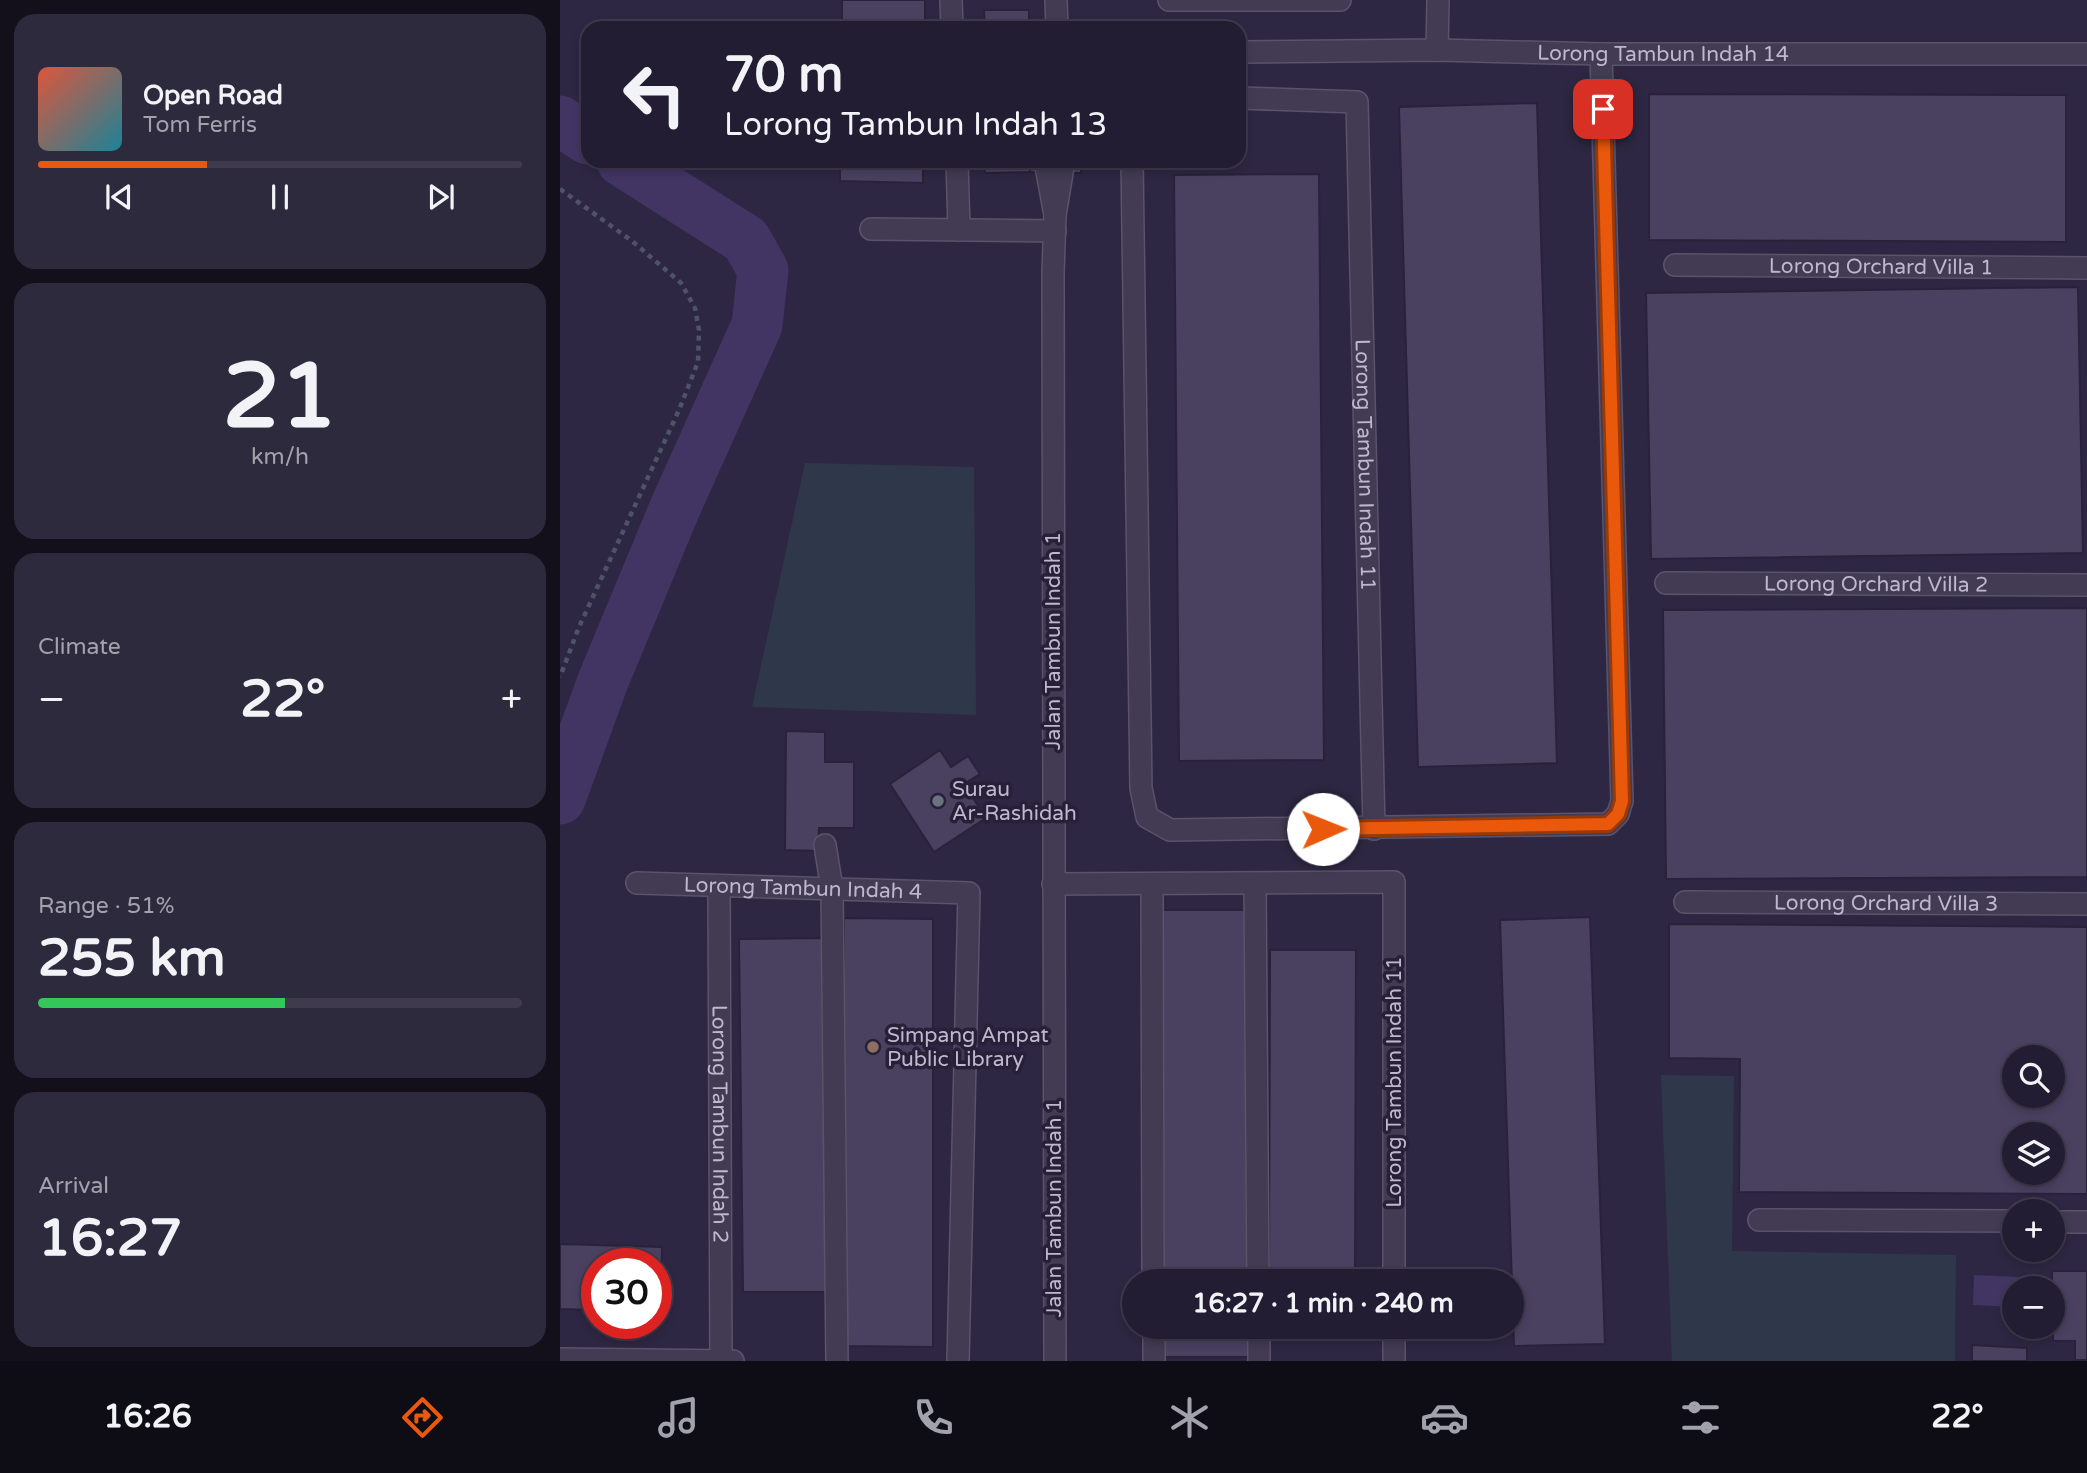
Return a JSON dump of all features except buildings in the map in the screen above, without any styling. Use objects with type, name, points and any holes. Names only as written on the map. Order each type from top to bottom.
[{"type":"street","points":[[951,0],[952,21]]},
{"type":"street","points":[[1056,0],[1057,21]]},
{"type":"street","points":[[1169,0],[1340,0]]},
{"type":"street","points":[[1437,50],[1438,0]]},
{"type":"street","name":"Lorong Tambun Indah 14","points":[[1246,52],[1437,50],[1601,54],[2087,54]]},
{"type":"street","points":[[1132,168],[1140,789],[1147,817],[1170,830],[1608,824],[1618,814],[1622,801],[1601,54]]},
{"type":"street","name":"Lorong Tambun Indah 11","points":[[1246,98],[1357,102],[1374,829]]},
{"type":"street","points":[[957,168],[959,230]]},
{"type":"street","name":"Jalan Tambun Indah 1","points":[[1046,168],[1055,223]]},
{"type":"street","name":"Jalan Tambun Indah 1","points":[[1055,1361],[1053,273],[1055,223],[1063,168]]},
{"type":"street","points":[[871,229],[959,230],[1055,223]]},
{"type":"street","name":"Lorong Orchard Villa 1","points":[[1675,265],[2087,268]]},
{"type":"street","name":"Lorong Orchard Villa 2","points":[[1666,583],[2087,585]]},
{"type":"street","points":[[825,845],[832,889],[837,1361]]},
{"type":"street","name":"Lorong Tambun Indah 4","points":[[636,883],[969,894],[958,1361]]},
{"type":"street","points":[[1053,884],[1255,883],[1258,1269]]},
{"type":"street","name":"Lorong Tambun Indah 11","points":[[1255,883],[1394,883],[1394,1269]]},
{"type":"street","points":[[1152,884],[1153,1269]]},
{"type":"street","name":"Lorong Tambun Indah 2","points":[[719,886],[721,1361]]},
{"type":"street","name":"Lorong Orchard Villa 3","points":[[1685,902],[2087,904]]},
{"type":"street","points":[[1759,1220],[2002,1222]]},
{"type":"street","points":[[2065,1222],[2087,1222]]},
{"type":"street","points":[[1154,1339],[1154,1361]]},
{"type":"street","points":[[1259,1339],[1259,1361]]},
{"type":"street","points":[[1394,1339],[1394,1361]]},
{"type":"street","points":[[560,1359],[734,1361]]},
{"type":"path","points":[[560,189],[632,241],[681,283],[695,308],[699,330],[698,362],[679,410],[579,627],[560,677]]},
{"type":"shaded area","points":[[805,463],[974,467],[976,715],[752,707]]},
{"type":"shaded area","points":[[1661,1075],[1734,1076],[1732,1251],[1956,1255],[1955,1361],[1672,1361]]},
{"type":"shaded area","points":[[1974,1275],[2002,1276],[2002,1306],[1973,1305]]},
{"type":"waterway","points":[[560,121],[581,134]]},
{"type":"waterway","points":[[560,799],[603,681],[674,510],[757,325],[763,270],[746,240],[633,168]]},
{"type":"place","name":"Surau Ar-Rashidah","points":[[938,801]]},
{"type":"place","name":"Simpang Ampat Public Library","points":[[873,1047]]},
{"type":"route","points":[[1323,829],[1608,824],[1618,814],[1622,801],[1603,109]]}]
